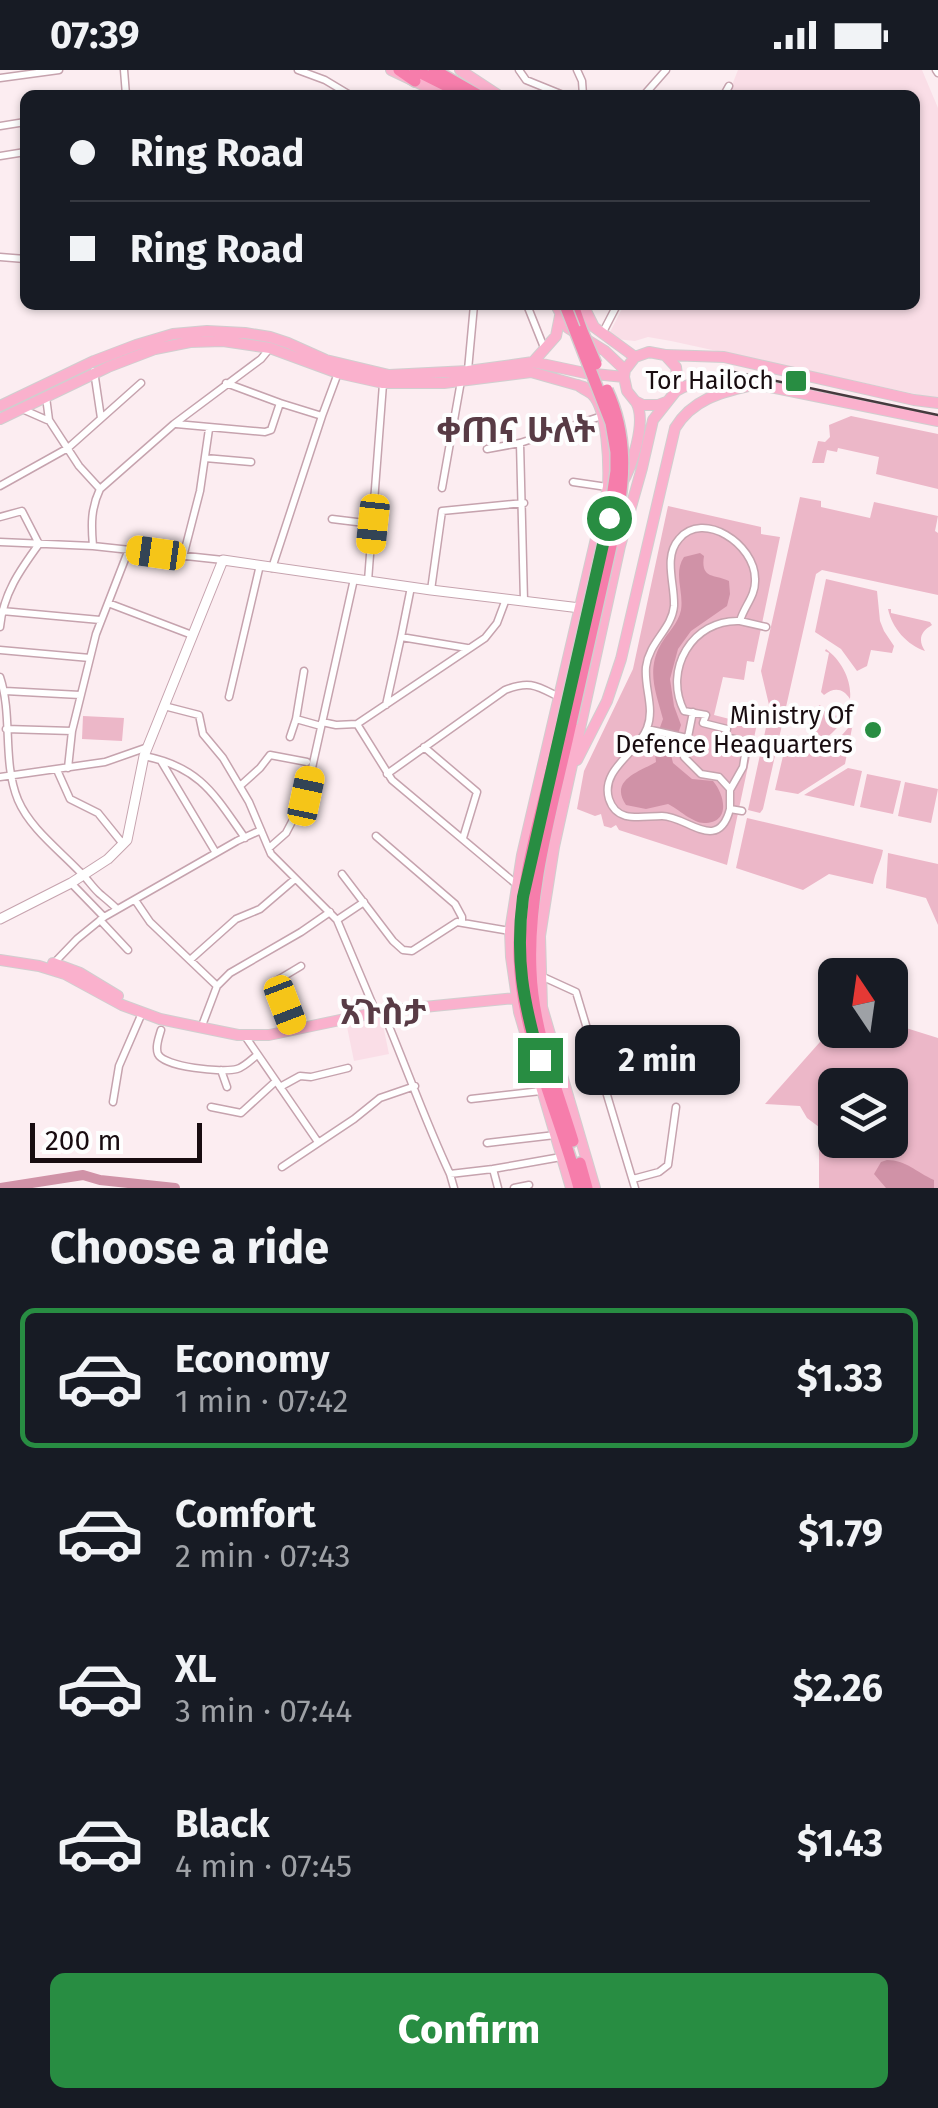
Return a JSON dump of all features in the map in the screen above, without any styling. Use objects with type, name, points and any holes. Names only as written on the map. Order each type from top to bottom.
[{"type":"highway","points":[[395,70],[452,90]]},
{"type":"highway","points":[[434,70],[469,90]]},
{"type":"highway","points":[[561,310],[610,423],[616,452],[609,518],[567,722],[530,940],[536,1010],[588,1188]]},
{"type":"highway","points":[[575,310],[615,408],[624,472],[618,512],[530,863],[520,918],[519,956],[540,1060],[579,1188]]},
{"type":"highway","points":[[530,828],[530,863]]},
{"type":"highway","points":[[538,882],[554,846]]},
{"type":"main road","points":[[460,70],[490,90]]},
{"type":"main road","points":[[533,362],[556,336],[560,310]]},
{"type":"main road","points":[[561,310],[568,328],[605,351],[625,374]]},
{"type":"main road","points":[[585,310],[594,327],[634,357]]},
{"type":"main road","points":[[0,406],[147,341],[207,331],[288,343],[360,370],[430,379]]},
{"type":"main road","points":[[0,419],[46,397],[94,367],[155,349],[223,341],[270,348],[338,374],[383,383],[531,372],[650,406],[666,402]]},
{"type":"main road","points":[[603,510],[628,474],[640,422],[640,410],[624,384],[625,374],[634,357],[649,352],[724,357],[938,403]]},
{"type":"main road","points":[[664,355],[678,375],[676,391]]},
{"type":"main road","points":[[464,376],[533,362],[585,373],[625,374]]},
{"type":"main road","points":[[595,1188],[542,1007],[541,922],[599,637],[657,412],[687,384],[708,380],[756,384],[938,421]]},
{"type":"main road","points":[[572,768],[607,701],[622,659],[675,428],[702,400],[756,384]]},
{"type":"main road","points":[[570,1188],[515,996],[510,930],[516,884],[608,488],[607,439],[602,416],[593,395],[578,386]]},
{"type":"main road","points":[[0,957],[80,973],[134,1005],[173,1017],[248,1030],[515,996]]},
{"type":"main road","points":[[54,967],[142,1013],[244,1036],[269,1035],[379,1011]]},
{"type":"street","points":[[0,78],[59,70]]},
{"type":"street","points":[[298,70],[342,90]]},
{"type":"street","points":[[519,70],[526,80],[551,90]]},
{"type":"street","points":[[648,90],[666,70]]},
{"type":"street","points":[[726,90],[728,86]]},
{"type":"street","points":[[442,488],[473,310]]},
{"type":"street","points":[[529,310],[545,351]]},
{"type":"street","points":[[602,334],[614,310]]},
{"type":"street","points":[[93,546],[92,515],[100,488],[270,348]]},
{"type":"street","points":[[94,367],[101,420]]},
{"type":"street","points":[[272,568],[338,374]]},
{"type":"street","points":[[0,486],[68,448],[141,383]]},
{"type":"street","points":[[226,383],[322,416]]},
{"type":"street","points":[[368,581],[383,383]]},
{"type":"street","points":[[46,397],[48,420],[100,488]]},
{"type":"street","points":[[174,424],[265,432],[271,430],[280,403]]},
{"type":"street","points":[[22,409],[48,420]]},
{"type":"street","points":[[487,449],[520,443],[602,416]]},
{"type":"street","points":[[183,557],[209,428]]},
{"type":"street","points":[[520,443],[524,602]]},
{"type":"street","points":[[206,458],[250,462]]},
{"type":"street","points":[[573,482],[608,488]]},
{"type":"street","points":[[431,590],[442,510],[524,504]]},
{"type":"street","points":[[0,516],[22,512],[39,544]]},
{"type":"street","points":[[332,519],[373,524]]},
{"type":"street","points":[[740,621],[753,596],[756,580],[746,550],[729,535],[710,529],[688,531],[671,552],[674,608],[648,655],[647,729],[609,780],[612,806],[622,816],[671,816],[705,832],[724,824],[730,808],[730,790],[742,766],[747,742],[725,738],[727,729],[703,724],[706,715],[684,711],[676,676],[685,650],[702,632],[730,621],[766,627]]},
{"type":"street","points":[[0,542],[129,549],[580,608]]},
{"type":"street","points":[[0,627],[16,576],[39,544]]},
{"type":"street","points":[[68,768],[72,731],[100,620],[129,549]]},
{"type":"street","points":[[0,919],[71,883],[124,845],[145,752],[223,560]]},
{"type":"street","points":[[229,697],[260,565]]},
{"type":"street","points":[[269,848],[286,832],[302,806],[354,580]]},
{"type":"street","points":[[386,706],[411,587]]},
{"type":"street","points":[[296,719],[358,724],[485,638],[498,624],[506,600]]},
{"type":"street","points":[[108,603],[192,635]]},
{"type":"street","points":[[2,611],[100,620]]},
{"type":"street","points":[[401,637],[469,649]]},
{"type":"street","points":[[0,650],[90,658]]},
{"type":"street","points":[[290,737],[304,672]]},
{"type":"street","points":[[0,678],[17,798],[44,836],[117,910]]},
{"type":"street","points":[[387,774],[490,700],[518,685],[534,684],[559,697]]},
{"type":"street","points":[[4,691],[80,695]]},
{"type":"street","points":[[164,706],[199,716],[203,734],[240,786],[269,848],[337,920],[415,1086],[454,1188]]},
{"type":"street","points":[[693,712],[684,738],[684,757],[701,774],[719,777],[730,790]]},
{"type":"street","points":[[358,724],[387,774],[516,884]]},
{"type":"street","points":[[6,729],[72,731]]},
{"type":"street","points":[[647,729],[684,738]]},
{"type":"street","points":[[424,746],[478,792],[463,838]]},
{"type":"street","points":[[0,777],[145,752],[198,778],[217,797],[245,838]]},
{"type":"street","points":[[240,786],[270,755],[307,762]]},
{"type":"street","points":[[162,761],[216,853]]},
{"type":"street","points":[[56,770],[70,799],[98,813],[124,845]]},
{"type":"street","points":[[730,808],[742,811]]},
{"type":"street","points":[[54,967],[102,918],[262,830]]},
{"type":"street","points":[[376,836],[456,904],[462,922]]},
{"type":"street","points":[[342,874],[402,950],[409,952],[452,924],[462,922],[510,930]]},
{"type":"street","points":[[190,960],[236,919],[260,909],[296,879]]},
{"type":"street","points":[[71,883],[128,950]]},
{"type":"street","points":[[135,900],[150,922],[217,986]]},
{"type":"street","points":[[337,920],[364,902]]},
{"type":"street","points":[[203,1023],[217,986],[230,973],[330,912]]},
{"type":"street","points":[[293,1025],[276,980],[301,966]]},
{"type":"street","points":[[540,976],[576,992],[634,1184],[668,1165],[676,1107]]},
{"type":"street","points":[[112,1102],[119,1066],[142,1013]]},
{"type":"street","points":[[161,1030],[156,1047],[167,1062],[239,1069],[256,1055]]},
{"type":"street","points":[[244,1036],[318,1142]]},
{"type":"street","points":[[211,1108],[241,1113],[278,1084],[348,1068]]},
{"type":"street","points":[[221,1070],[227,1087]]},
{"type":"street","points":[[282,1167],[380,1098],[415,1086]]},
{"type":"street","points":[[472,1099],[541,1091]]},
{"type":"street","points":[[487,1143],[555,1135]]},
{"type":"street","points":[[450,1174],[562,1156]]},
{"type":"street","points":[[493,1170],[498,1188]]},
{"type":"street","points":[[514,1188],[529,1186]]},
{"type":"shaded area","points":[[738,70],[922,70],[938,108],[938,399],[671,341],[648,337],[635,341],[616,339],[610,332],[621,310],[920,310],[920,90],[730,90]]},
{"type":"shaded area","points":[[851,416],[938,434],[938,489],[876,474],[879,457],[838,448],[837,452],[827,450],[824,463],[812,463],[818,441],[825,442],[830,437],[829,425]]},
{"type":"shaded area","points":[[800,497],[821,501],[821,507],[870,518],[874,502],[938,516],[938,595],[822,570],[816,574],[760,813],[748,810],[770,709],[761,671]]},
{"type":"shaded area","points":[[668,506],[761,527],[761,534],[780,537],[754,662],[747,661],[744,680],[723,677],[714,715],[741,722],[742,716],[758,719],[727,865],[619,830],[616,825],[604,826],[601,814],[595,816],[577,809],[584,771],[633,669]]},
{"type":"shaded area","points":[[700,553],[707,573],[729,581],[730,594],[727,606],[691,631],[678,649],[670,679],[681,725],[671,755],[673,763],[692,779],[713,781],[720,793],[722,813],[713,822],[704,823],[668,804],[646,809],[626,805],[621,789],[628,778],[656,762],[654,744],[663,719],[654,663],[681,610],[681,563],[684,557]]},
{"type":"shaded area","points":[[826,579],[877,591],[880,621],[894,646],[892,653],[871,650],[867,666],[857,671],[841,649],[815,632]]},
{"type":"shaded area","points":[[888,609],[930,622],[932,625],[921,636],[925,651],[901,635]]},
{"type":"shaded area","points":[[826,649],[845,672],[850,699],[838,690],[824,695],[821,692],[829,653]]},
{"type":"shaded area","points":[[820,705],[832,715],[847,714],[829,736],[804,748],[808,746]]},
{"type":"shaded area","points":[[83,716],[124,718],[122,741],[82,739]]},
{"type":"shaded area","points":[[852,728],[845,764],[798,794],[775,790],[783,756],[819,750]]},
{"type":"shaded area","points":[[848,768],[862,771],[854,806],[804,795]]},
{"type":"shaded area","points":[[867,774],[901,781],[893,814],[860,807]]},
{"type":"shaded area","points":[[905,782],[938,789],[931,823],[898,816]]},
{"type":"shaded area","points":[[747,818],[883,850],[873,884],[829,874],[803,890],[736,868]]},
{"type":"shaded area","points":[[888,853],[938,864],[938,925],[926,898],[886,888]]},
{"type":"shaded area","points":[[381,1015],[389,1054],[354,1061],[346,1022]]},
{"type":"shaded area","points":[[908,1029],[938,1038],[938,1188],[819,1188],[819,1158],[908,1158],[908,1068],[818,1068],[818,1126],[800,1106],[765,1104],[818,1044],[818,1048],[908,1048]]},
{"type":"shaded area","points":[[881,1162],[905,1164],[934,1180],[934,1188],[886,1188],[874,1174]]},
{"type":"waterway","points":[[0,1188],[83,1175],[175,1188]]},
{"type":"tram line","points":[[729,371],[938,415]]},
{"type":"place","name":"Tor Hailoch","points":[[796,381]]},
{"type":"place","name":"Ministry Of Defence Heaquarters","points":[[873,730]]},
{"type":"district","name":"ቀጠና ሁለት","points":[[516,430]]},
{"type":"district","name":"አጉስታ","points":[[383,1012]]},
{"type":"route","points":[[540,1060],[522,985],[520,918],[609,518]]}]
